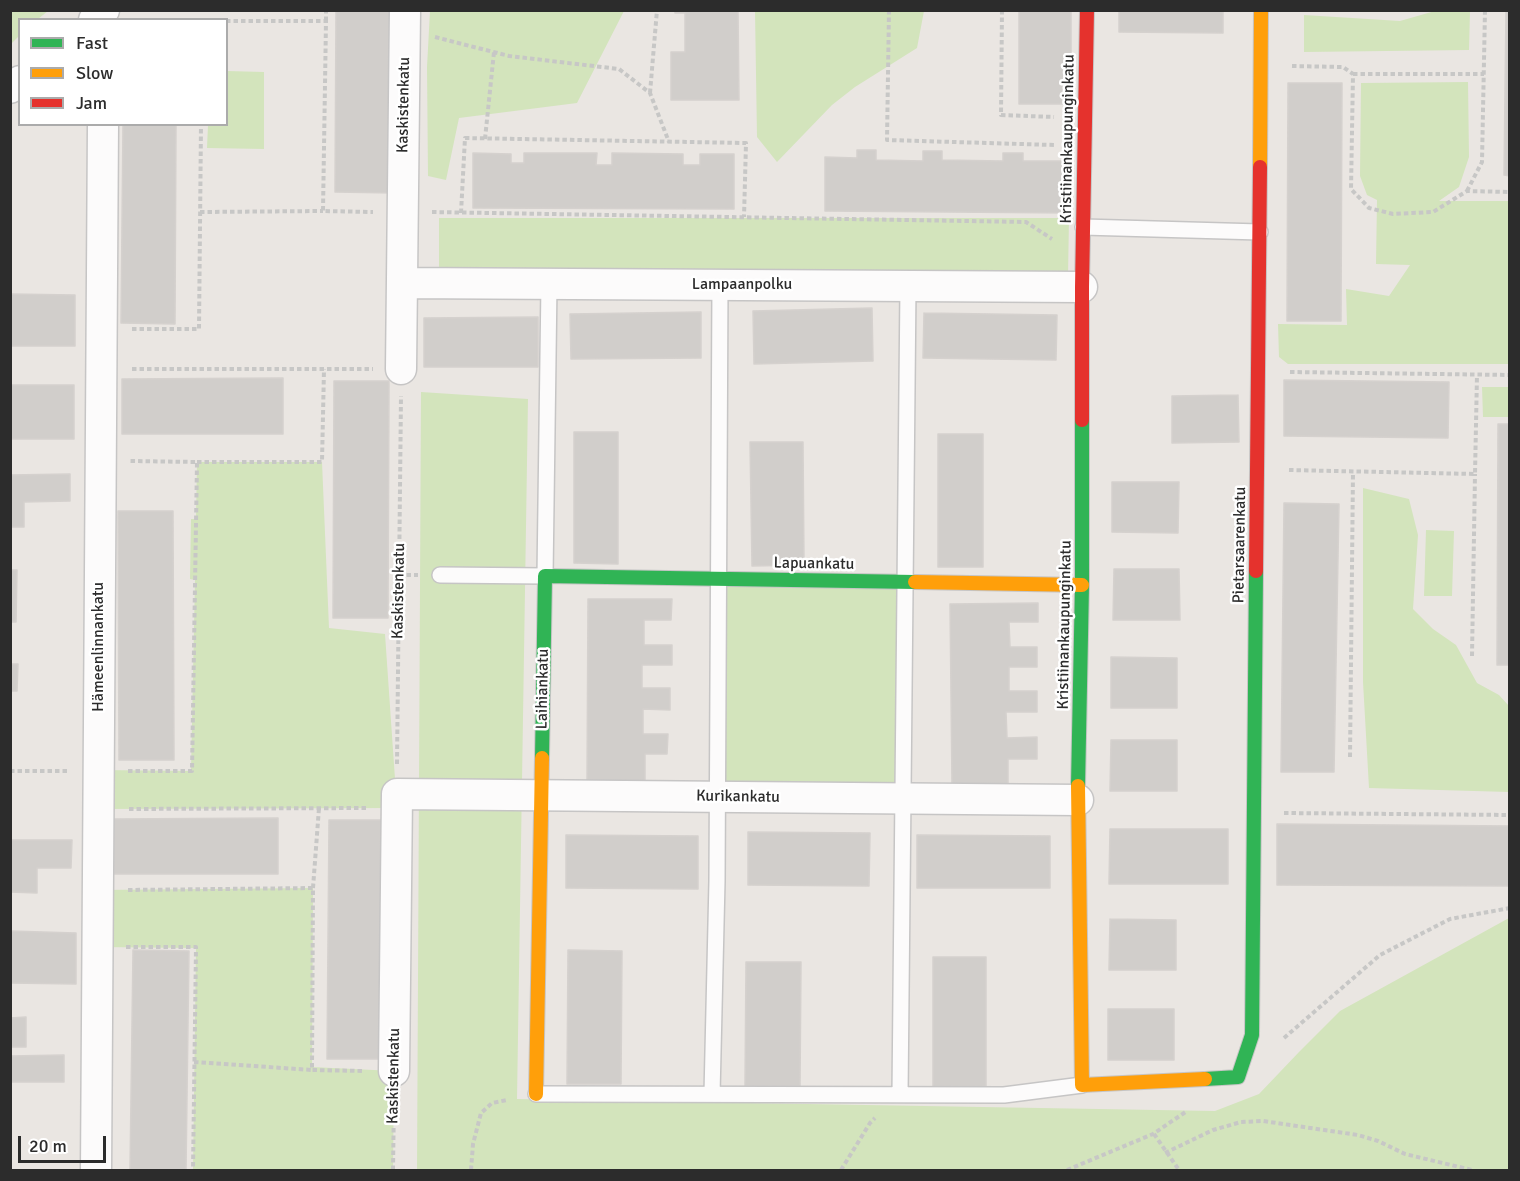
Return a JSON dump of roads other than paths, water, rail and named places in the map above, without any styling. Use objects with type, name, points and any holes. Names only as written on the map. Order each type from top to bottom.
[{"type":"street","name":"Kaskistenkatu","points":[[401,369],[405,10]]},
{"type":"street","name":"Kristiinankaupunginkatu","points":[[1082,1085],[1078,800],[1082,585],[1082,273],[1087,10]]},
{"type":"street","name":"Pietarsaarenkatu","points":[[1082,1085],[1238,1077],[1252,1035],[1261,10]]},
{"type":"street","name":"Hämeenlinnankatu","points":[[96,1170],[103,126]]},
{"type":"street","name":"Lampaanpolku","points":[[402,283],[908,286],[1082,273]]},
{"type":"street","name":"Lapuankatu","points":[[544,576],[1082,585]]},
{"type":"street","name":"Laihiankatu","points":[[536,1094],[544,576]]},
{"type":"street","name":"Kurikankatu","points":[[397,801],[542,795],[1078,800]]},
{"type":"street","name":"Kaskistenkatu","points":[[394,1071],[397,801]]},
{"type":"lane","points":[[1083,227],[1260,232]]},
{"type":"lane","name":"Laihiankatu","points":[[544,576],[549,284]]},
{"type":"lane","points":[[712,1094],[717,881],[720,285]]},
{"type":"lane","points":[[900,1095],[908,286]]},
{"type":"lane","points":[[440,575],[544,576]]},
{"type":"lane","points":[[536,1094],[1004,1095],[1082,1085]]}]
